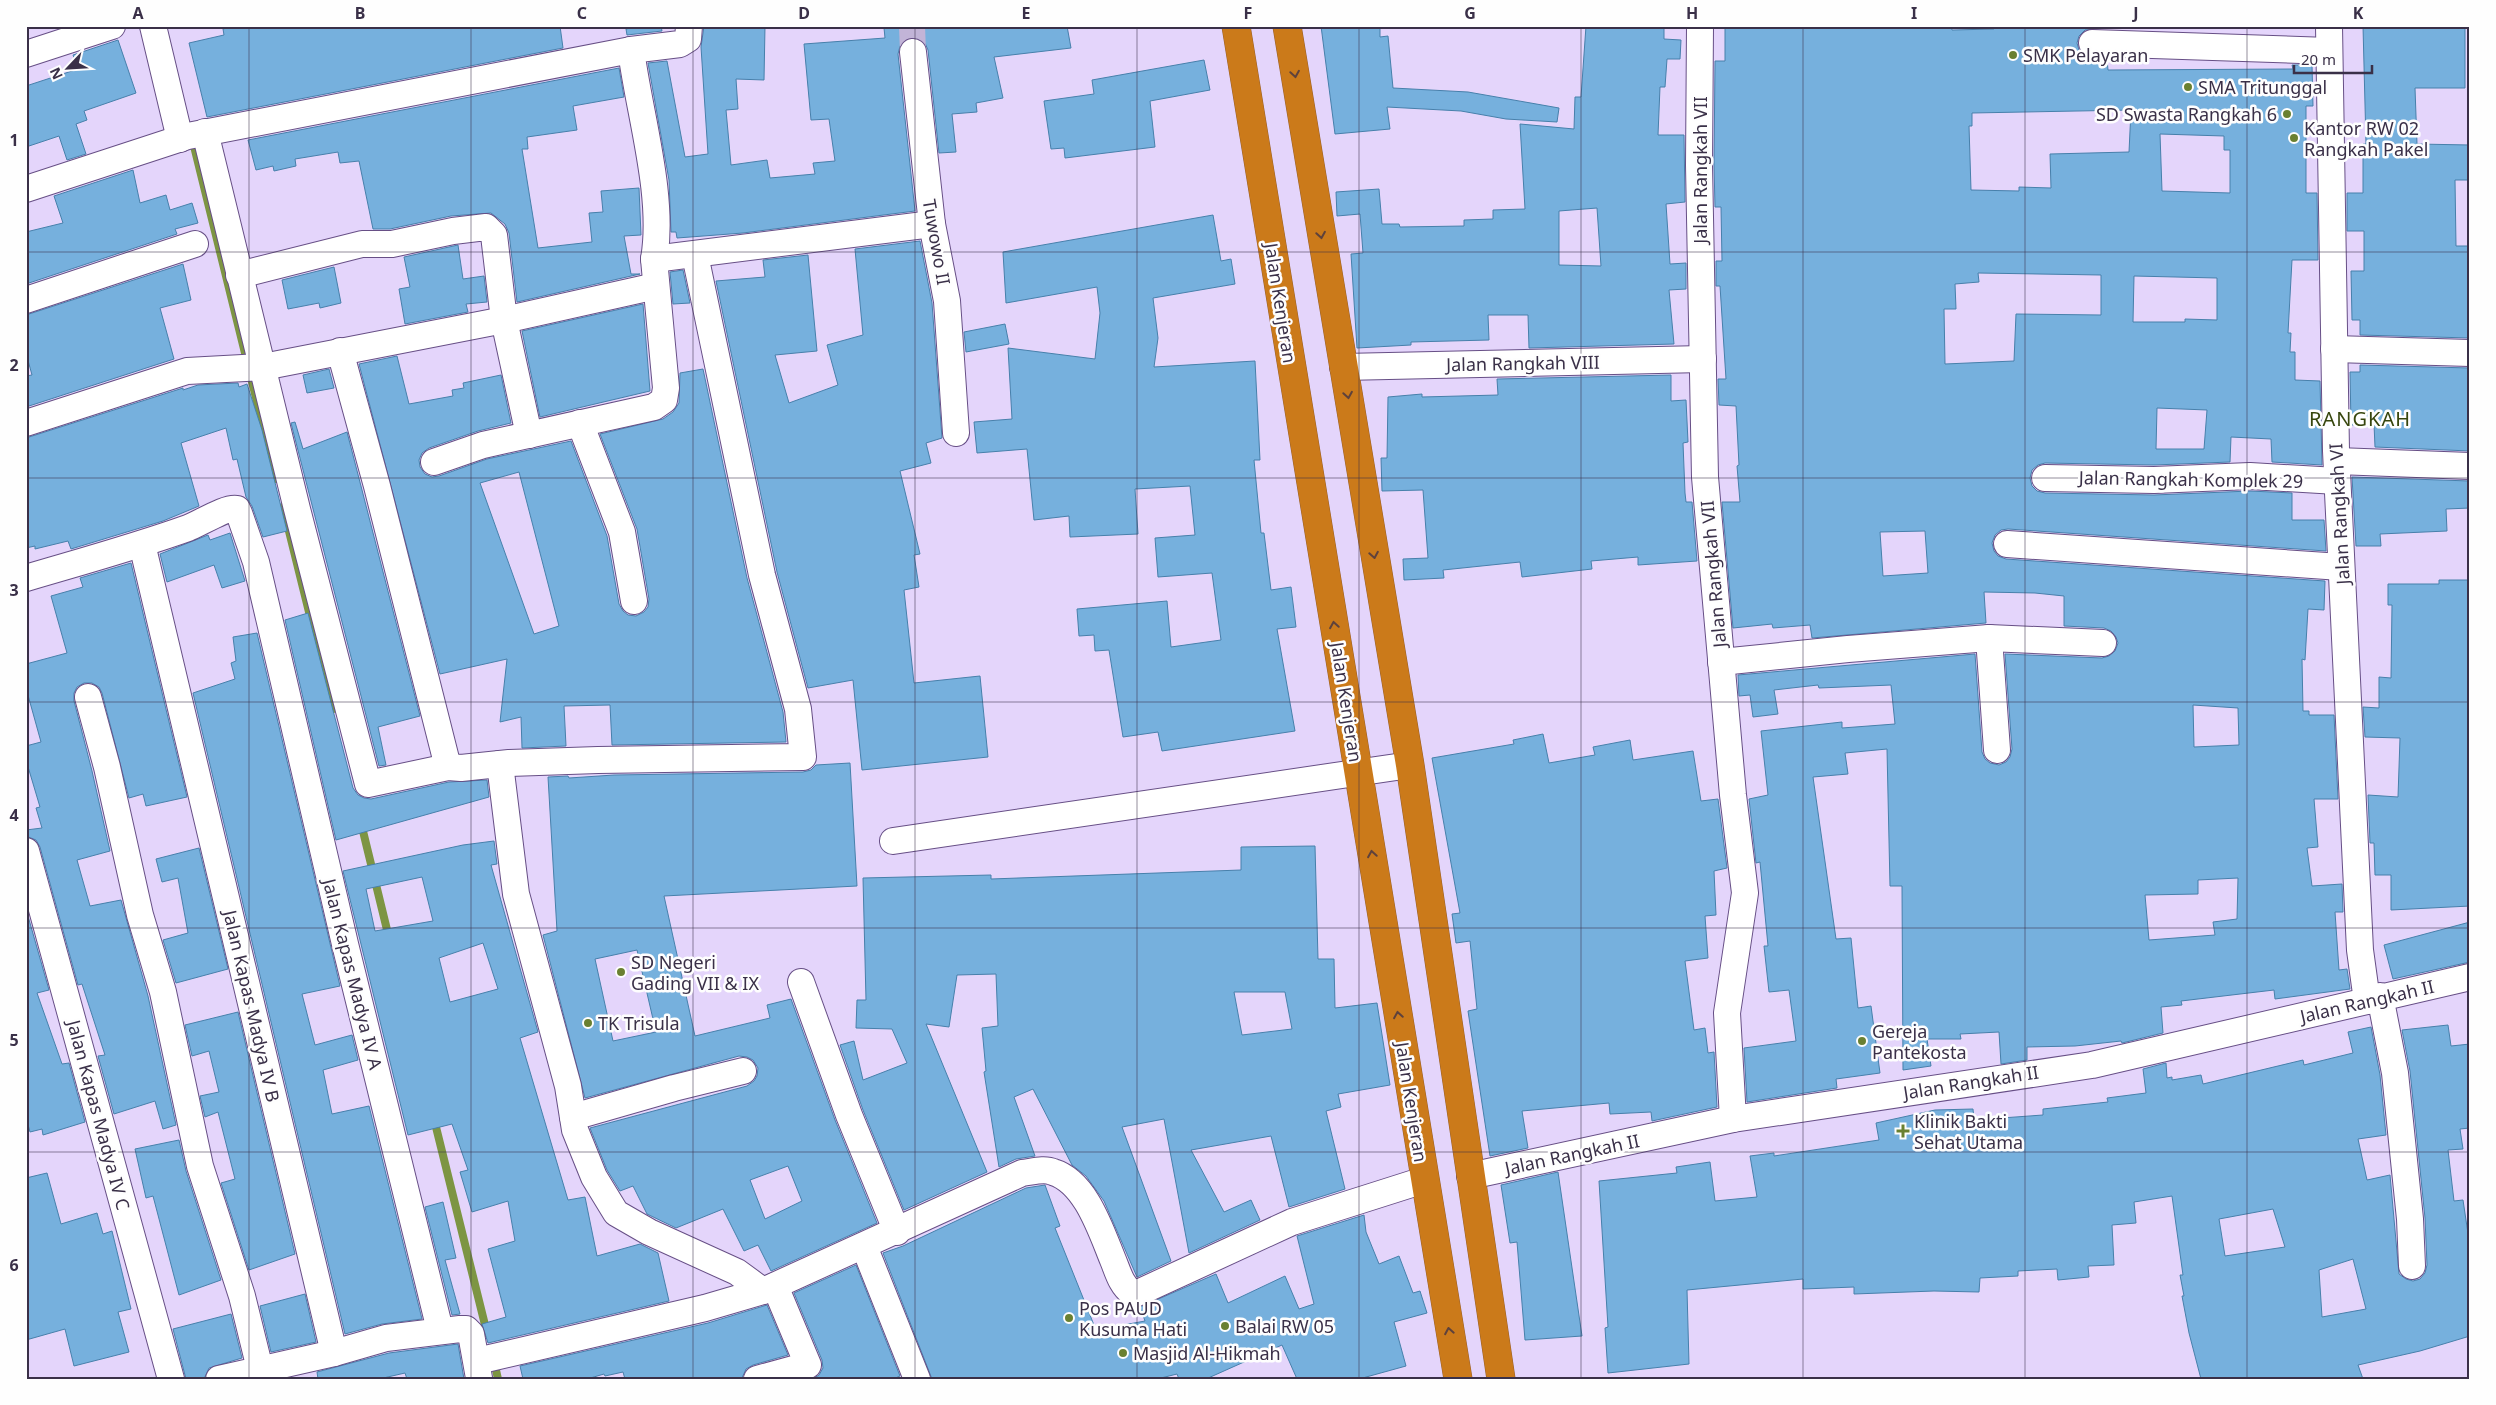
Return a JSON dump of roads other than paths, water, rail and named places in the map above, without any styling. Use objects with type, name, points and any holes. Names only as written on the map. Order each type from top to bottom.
[{"type":"highway","name":"Jalan Kenjeran","points":[[1236,26],[1458,1379]]},
{"type":"highway","points":[[1288,26],[1410,765],[1501,1379]]},
{"type":"street","points":[[26,54],[112,26]]},
{"type":"street","points":[[154,26],[193,135],[239,275],[366,783],[370,785],[448,767],[461,768],[500,764],[803,757],[798,709],[762,575],[695,255]]},
{"type":"street","points":[[26,189],[193,135],[630,50],[680,44],[688,39],[689,26]]},
{"type":"street","name":"Jalan Rangkah VII","points":[[1700,26],[1699,165],[1705,477],[1732,795],[1745,893],[1727,1014],[1733,1120]]},
{"type":"street","points":[[2092,43],[2329,39]]},
{"type":"street","name":"Jalan Rangkah VI","points":[[2329,39],[2337,471],[2360,950],[2395,1073],[2410,1219],[2412,1266]]},
{"type":"street","points":[[434,462],[484,445],[654,406],[664,400],[666,388],[654,259],[658,238],[647,140],[630,50]]},
{"type":"street","name":"Tuwowo II","points":[[913,52],[932,224],[947,300],[956,433]]},
{"type":"street","points":[[654,259],[932,224]]},
{"type":"street","points":[[239,275],[362,244],[392,244],[453,231],[486,227],[494,235],[504,320],[528,435]]},
{"type":"street","points":[[26,300],[195,244]]},
{"type":"street","points":[[26,423],[187,371],[261,367],[504,320],[656,286]]},
{"type":"street","points":[[2334,349],[2470,353]]},
{"type":"street","points":[[340,352],[377,486],[448,767]]},
{"type":"street","name":"Jalan Rangkah VIII","points":[[1343,367],[1703,359]]},
{"type":"street","points":[[580,423],[622,532],[634,601]]},
{"type":"street","name":"Jalan Rangkah Komplek 29","points":[[2045,478],[2154,480],[2470,466]]},
{"type":"street","name":"Jalan Kapas Madya IV A","points":[[142,544],[199,524],[229,509],[237,509],[239,513],[256,562],[345,944],[440,1330]]},
{"type":"street","points":[[26,578],[142,544]]},
{"type":"street","name":"Jalan Kapas Madya IV B","points":[[142,544],[334,1353]]},
{"type":"street","points":[[2007,544],[2341,567]]},
{"type":"street","points":[[1989,638],[1997,750]]},
{"type":"street","points":[[1721,662],[1848,649],[1989,638],[2103,643]]},
{"type":"street","points":[[88,697],[107,767],[140,915],[162,992],[200,1166],[242,1296],[260,1370]]},
{"type":"street","points":[[500,764],[516,894],[549,1011],[576,1130],[594,1177],[616,1213],[649,1232],[738,1272],[769,1289],[808,1366],[757,1379]]},
{"type":"street","points":[[893,841],[1410,765]]},
{"type":"street","name":"Jalan Kapas Madya IV C","points":[[26,851],[171,1379]]},
{"type":"street","name":"Jalan Rangkah II","points":[[1470,1176],[1733,1120],[2092,1065],[2470,977]]},
{"type":"street","points":[[801,982],[846,1106],[897,1232]]},
{"type":"street","points":[[573,1117],[743,1070]]},
{"type":"street","points":[[219,1379],[334,1353],[386,1338],[440,1330],[466,1330],[471,1334],[483,1363],[705,1308],[769,1289],[897,1232],[1022,1173],[1039,1170],[1052,1171],[1076,1186],[1104,1240],[1122,1284],[1132,1293],[1140,1292],[1292,1222],[1424,1180]]},
{"type":"street","points":[[864,1246],[917,1379]]},
{"type":"waterway","points":[[192,138],[276,479]]},
{"type":"waterway","points":[[283,507],[333,709]]},
{"type":"waterway","points":[[361,823],[389,938]]},
{"type":"waterway","points":[[434,1119],[487,1333]]},
{"type":"waterway","points":[[494,1361],[498,1379]]},
{"type":"tunnel","points":[[912,26],[913,52]]},
{"type":"place","name":"SMK Pelayaran","points":[[2013,55]]},
{"type":"place","name":"SMA Tritunggal","points":[[2188,87]]},
{"type":"place","name":"SD Swasta Rangkah 6","points":[[2287,114]]},
{"type":"place","name":"Kantor RW 02 Rangkah Pakel","points":[[2294,138]]},
{"type":"place","name":"SD Negeri Gading VII & IX","points":[[621,972]]},
{"type":"place","name":"TK Trisula","points":[[588,1023]]},
{"type":"place","name":"Gereja Pantekosta","points":[[1862,1041]]},
{"type":"place","name":"Klinik Bakti Sehat Utama","points":[[1903,1131]]},
{"type":"place","name":"Pos PAUD Kusuma Hati","points":[[1069,1318]]},
{"type":"place","name":"Balai RW 05","points":[[1225,1326]]},
{"type":"place","name":"Masjid Al-Hikmah","points":[[1123,1353]]},
{"type":"district","name":"RANGKAH","points":[[2360,418]]}]
